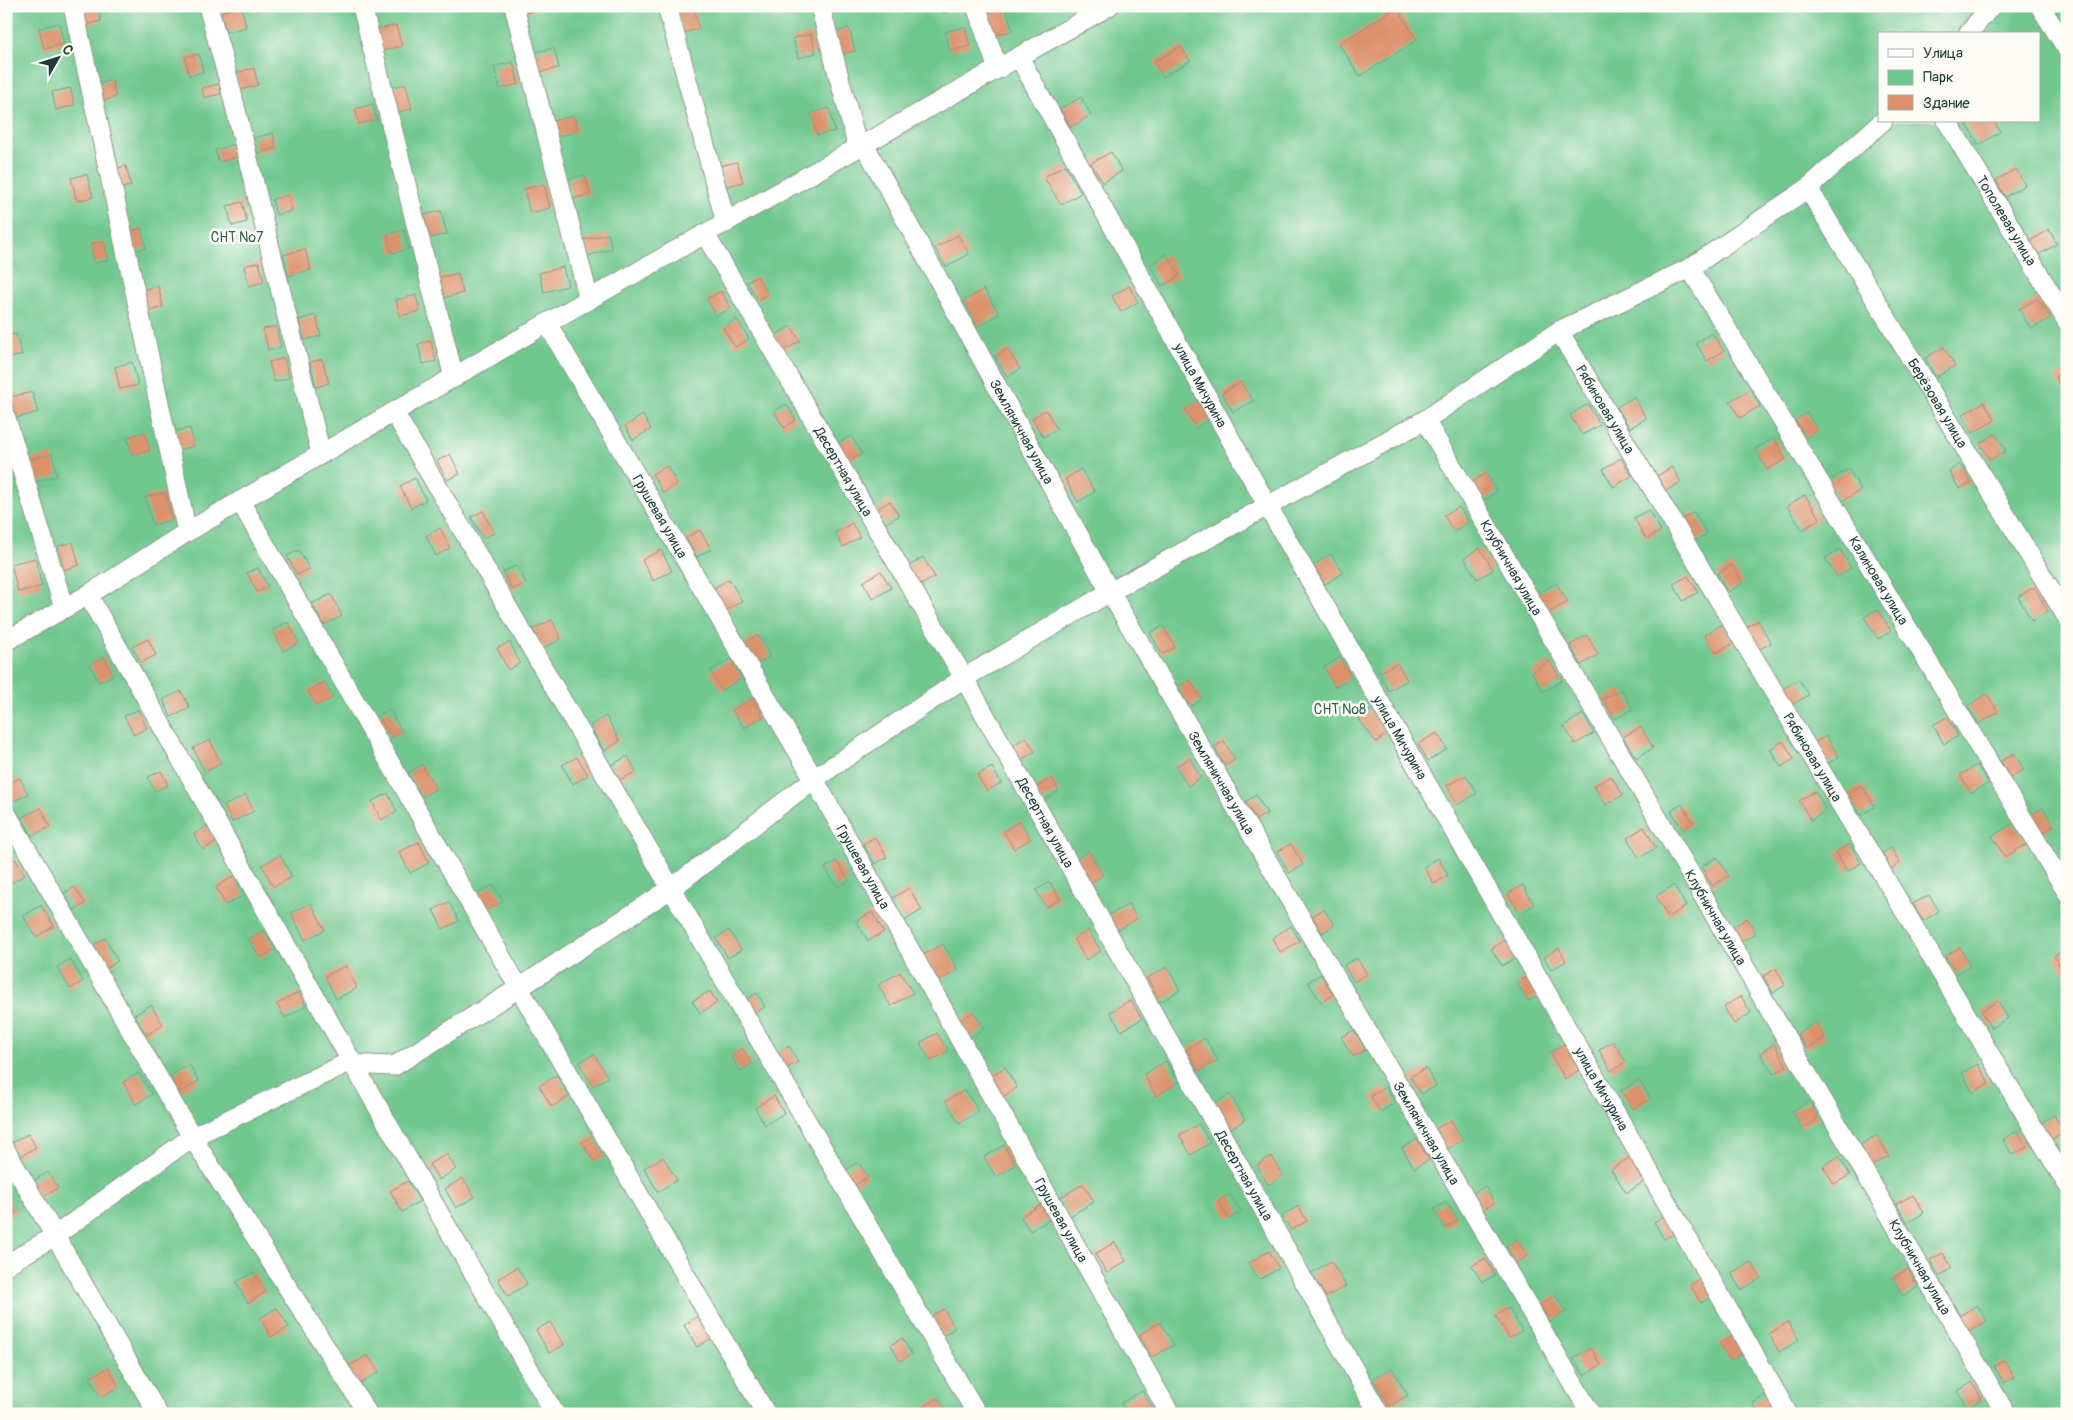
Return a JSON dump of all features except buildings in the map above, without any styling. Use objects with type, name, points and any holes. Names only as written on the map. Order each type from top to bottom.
[{"type":"street","points":[[73,6],[187,532]]},
{"type":"street","points":[[208,6],[230,82],[321,454]]},
{"type":"street","points":[[362,6],[454,378]]},
{"type":"street","points":[[514,6],[589,300]]},
{"type":"street","points":[[667,6],[726,223]]},
{"type":"street","name":"Земляничная улица","points":[[820,6],[861,146],[1110,592],[1591,1414]]},
{"type":"street","points":[[976,6],[998,69]]},
{"type":"street","points":[[6,640],[88,596],[187,532],[547,323],[1109,6]]},
{"type":"street","points":[[1970,32],[1991,6]]},
{"type":"street","points":[[2040,6],[2067,49]]},
{"type":"street","name":"улица Мичурина","points":[[1019,57],[1268,505],[1788,1414]]},
{"type":"street","points":[[6,1265],[56,1235],[192,1137],[345,1064],[394,1066],[519,988],[672,888],[814,779],[964,678],[1110,592],[1425,420],[1559,332],[1690,268],[1808,188],[1882,122]]},
{"type":"street","name":"Тополевая улица","points":[[1948,122],[2067,321]]},
{"type":"street","name":"Берёзовая улица","points":[[1808,188],[2067,617]]},
{"type":"street","name":"Десертная улица","points":[[705,234],[964,678],[1379,1414]]},
{"type":"street","name":"Калиновая улица","points":[[1690,268],[2067,892]]},
{"type":"street","name":"Грушевая улица","points":[[547,323],[814,779],[1170,1414]]},
{"type":"street","name":"Рябиновая улица","points":[[1559,332],[2067,1184]]},
{"type":"street","points":[[394,412],[977,1414]]},
{"type":"street","points":[[6,418],[64,608]]},
{"type":"street","name":"Клубничная улица","points":[[1425,420],[2006,1414]]},
{"type":"street","points":[[240,501],[766,1414]]},
{"type":"street","points":[[88,596],[353,1064],[555,1414]]},
{"type":"street","points":[[6,813],[192,1137],[368,1414]]},
{"type":"street","points":[[6,1151],[158,1414]]},
{"type":"green space","name":"СНТ №8","points":[[6,6],[2067,6],[2067,1414],[6,1414]]},
{"type":"park label","name":"СНТ №7","points":[[237,237]]}]
